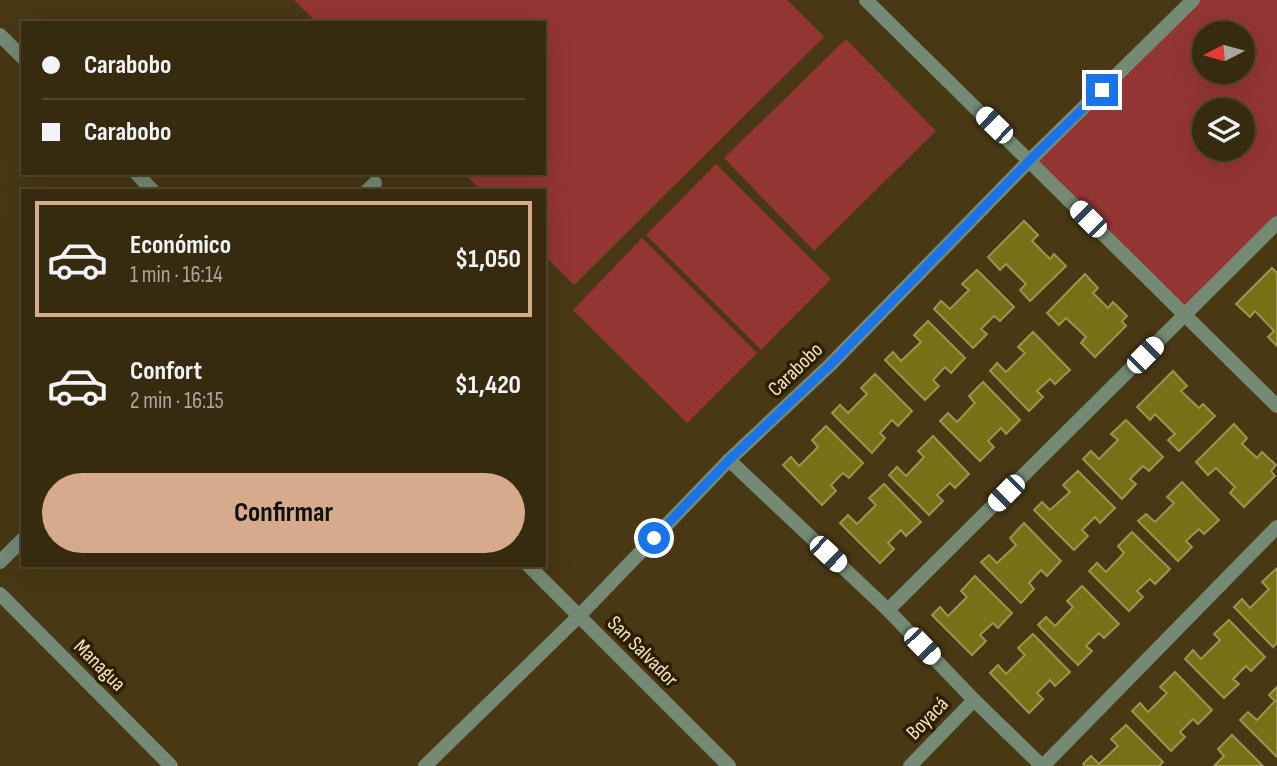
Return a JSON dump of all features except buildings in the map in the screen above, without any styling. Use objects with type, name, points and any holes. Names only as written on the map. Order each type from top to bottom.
[{"type":"street","points":[[866,0],[1277,406]]},
{"type":"street","name":"Carabobo","points":[[425,766],[579,616],[729,460],[830,365],[1030,160],[1193,0]]},
{"type":"street","points":[[0,35],[21,56]]},
{"type":"street","points":[[138,175],[151,189]]},
{"type":"street","points":[[888,610],[1277,223]]},
{"type":"street","points":[[729,460],[888,610],[1042,766],[1277,527]]},
{"type":"street","points":[[0,562],[21,541]]},
{"type":"street","name":"San Salvador","points":[[530,567],[729,766]]},
{"type":"street","name":"Managua","points":[[0,594],[171,766]]},
{"type":"street","name":"Boyacá","points":[[910,766],[974,700]]},
{"type":"shaded area","points":[[294,0],[787,0],[824,37],[574,285],[546,257],[546,189],[479,189],[466,175],[546,175],[546,21],[315,21]]},
{"type":"shaded area","points":[[1193,0],[1277,0],[1277,223],[1185,316],[1030,160]]},
{"type":"shaded area","points":[[846,39],[936,131],[814,251],[724,158]]},
{"type":"shaded area","points":[[716,164],[831,279],[761,350],[646,235]]},
{"type":"shaded area","points":[[642,238],[757,353],[687,423],[573,310]]},
{"type":"route","points":[[654,538],[729,460],[830,365],[1102,90]]}]
